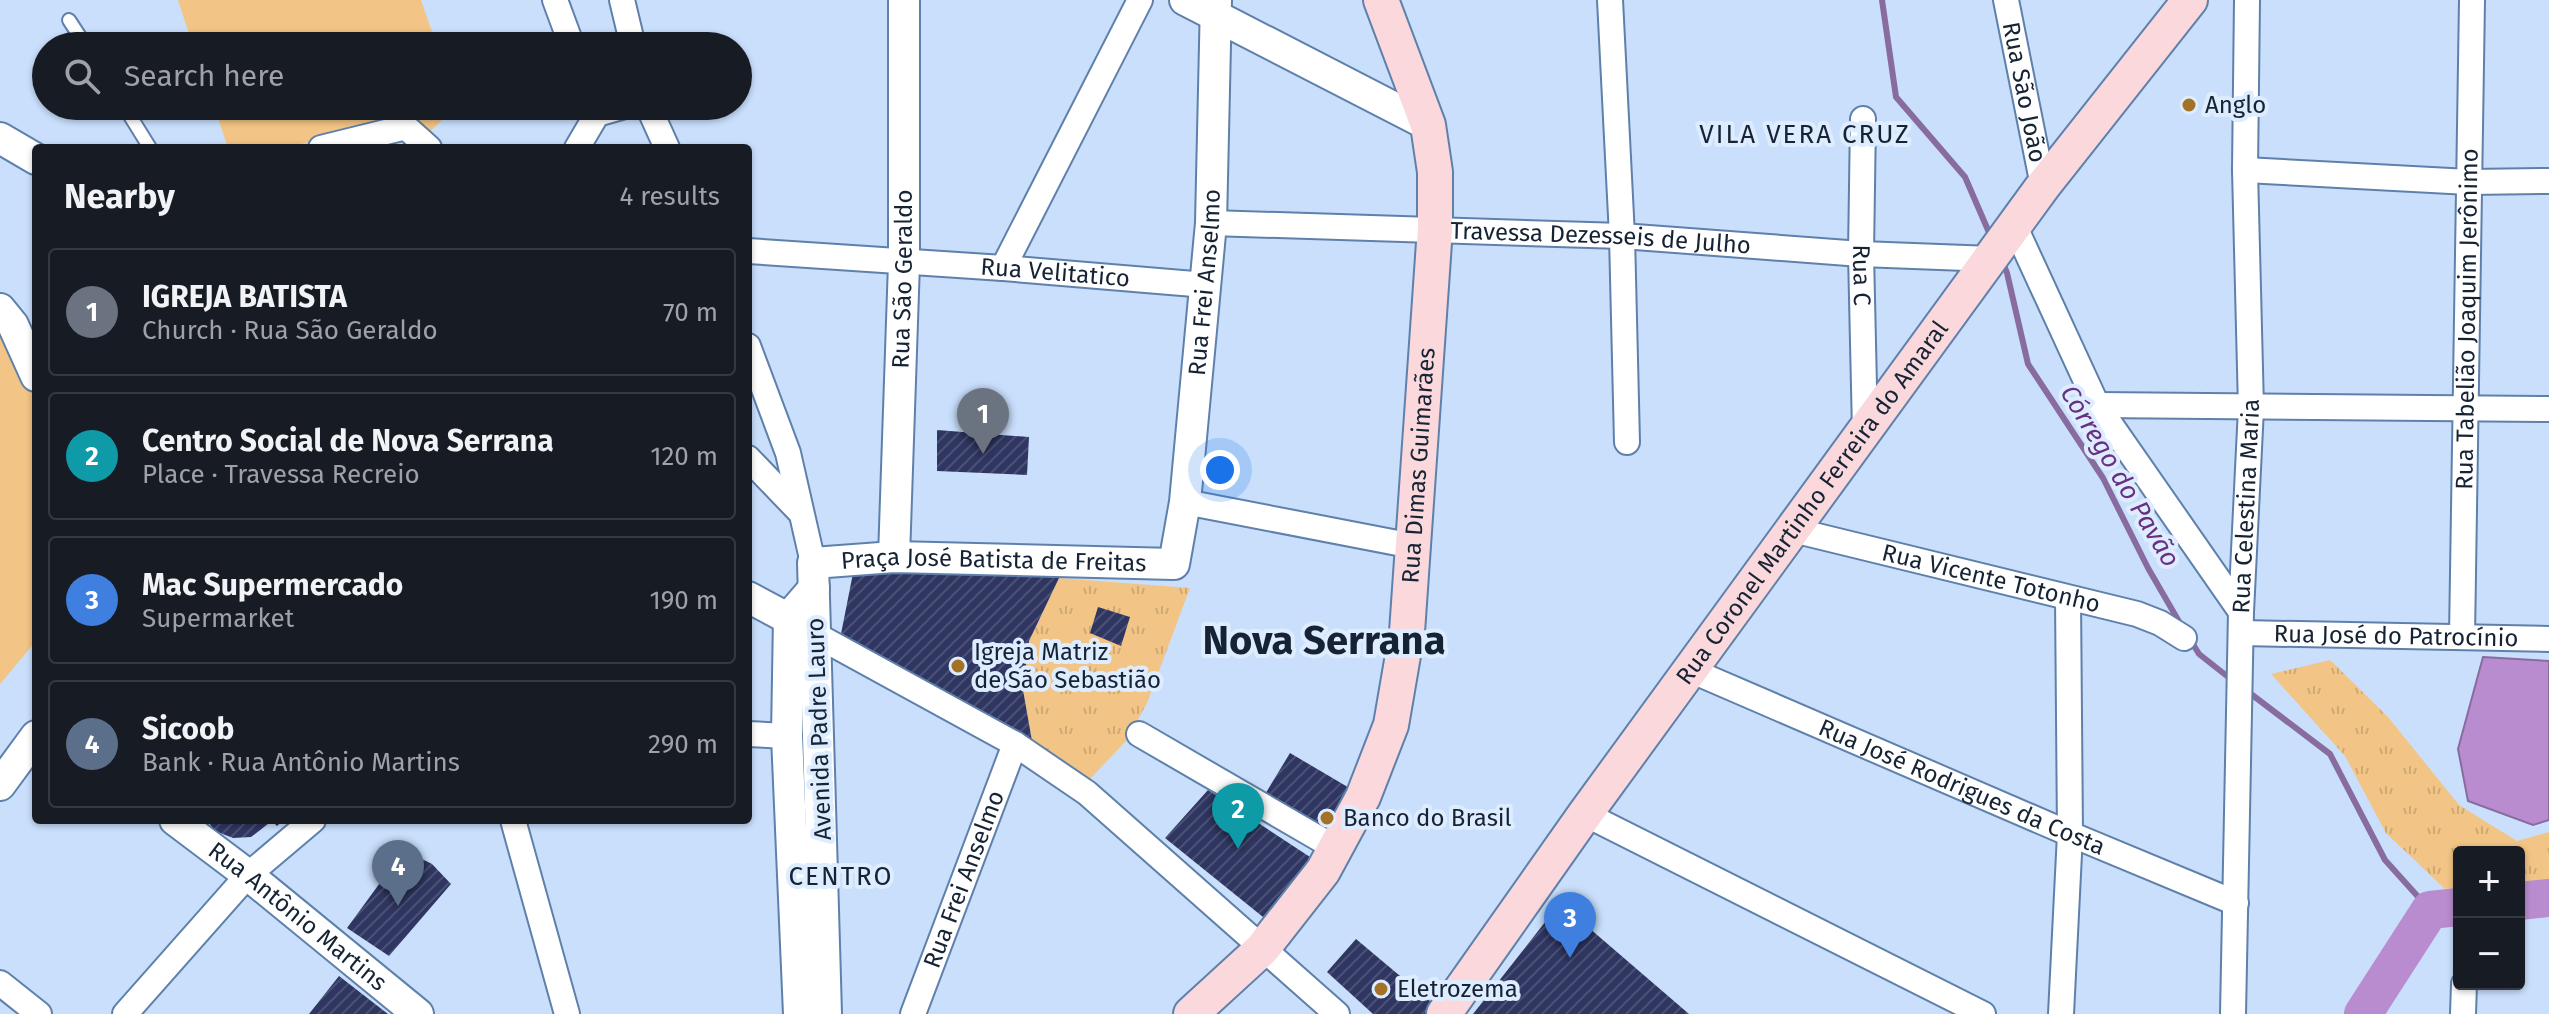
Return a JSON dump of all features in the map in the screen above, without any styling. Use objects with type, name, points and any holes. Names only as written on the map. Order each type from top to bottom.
[{"type":"main road","name":"Rua Dimas Guimarães","points":[[1191,1014],[1262,949],[1323,871],[1363,797],[1391,725],[1407,632],[1435,228],[1435,172],[1428,125],[1381,0]]},
{"type":"main road","name":"Rua Coronel Martinho Ferreira do Amaral","points":[[1444,1014],[1585,814],[2043,186],[2190,0]]},
{"type":"street","points":[[555,0],[567,32]]},
{"type":"street","points":[[622,0],[630,32]]},
{"type":"street","name":"Rua São Geraldo","points":[[894,557],[904,263],[904,0]]},
{"type":"street","points":[[1003,268],[1140,0]]},
{"type":"street","points":[[1185,0],[1215,9],[1428,125]]},
{"type":"street","points":[[1610,0],[1622,236],[1627,442]]},
{"type":"street","name":"Rua São João","points":[[2006,0],[2043,186]]},
{"type":"street","name":"Rua Celestina Maria","points":[[2233,1014],[2242,626],[2251,408],[2245,170],[2247,0]]},
{"type":"street","name":"Rua Tabelião Joaquim Jerônimo","points":[[2462,637],[2472,0]]},
{"type":"street","name":"Rua Frei Anselmo","points":[[1174,564],[1185,502],[1211,223],[1215,9]]},
{"type":"street","name":"Rua C","points":[[1863,119],[1861,254],[1865,431]]},
{"type":"street","points":[[579,144],[590,120]]},
{"type":"street","points":[[654,120],[665,144]]},
{"type":"street","points":[[337,144],[402,128],[409,130],[425,144]]},
{"type":"street","points":[[0,138],[32,157]]},
{"type":"street","points":[[2245,170],[2469,182],[2549,181]]},
{"type":"street","name":"Travessa Dezesseis de Julho","points":[[1211,223],[1622,236],[1861,254],[1992,258]]},
{"type":"street","points":[[2014,227],[2097,405],[2242,626]]},
{"type":"street","name":"Rua Velitatico","points":[[752,251],[1206,285]]},
{"type":"street","points":[[0,309],[13,325],[32,367]]},
{"type":"street","points":[[752,357],[788,453],[814,575]]},
{"type":"street","points":[[2097,405],[2549,409]]},
{"type":"street","points":[[752,462],[802,514]]},
{"type":"street","points":[[1185,502],[1413,546]]},
{"type":"street","name":"Rua Vicente Totonho","points":[[1793,530],[2137,614],[2160,623],[2184,638]]},
{"type":"street","name":"Praça José Batista de Freitas","points":[[814,575],[894,557],[1174,564]]},
{"type":"street","name":"Avenida Padre Lauro","points":[[799,1014],[787,736],[789,617],[814,575]]},
{"type":"street","name":"Avenida Padre Lauro","points":[[814,575],[826,1014]]},
{"type":"street","points":[[2061,1014],[2070,834],[2068,598]]},
{"type":"street","points":[[752,599],[1015,744],[1087,793],[1337,1014]]},
{"type":"street","name":"Rua José do Patrocínio","points":[[2242,626],[2549,639]]},
{"type":"street","name":"Rua José Rodrigues da Costa","points":[[1690,670],[2236,903]]},
{"type":"street","points":[[752,734],[787,736]]},
{"type":"street","points":[[1139,734],[1337,849]]},
{"type":"street","points":[[0,785],[32,741]]},
{"type":"street","name":"Rua Frei Anselmo","points":[[913,1014],[1015,744]]},
{"type":"street","points":[[1585,814],[1983,1014]]},
{"type":"street","name":"Rua Antônio Martins","points":[[180,824],[248,875],[418,1014]]},
{"type":"street","points":[[125,1014],[248,875],[308,824]]},
{"type":"street","points":[[514,824],[567,1014]]},
{"type":"street","points":[[0,983],[39,1014]]},
{"type":"street","points":[[2463,1014],[2464,990]]},
{"type":"lane","points":[[69,20],[77,32]]},
{"type":"lane","points":[[133,120],[148,144]]},
{"type":"green space","points":[[178,0],[421,0],[432,32],[188,32]]},
{"type":"green space","points":[[219,120],[389,120],[301,144],[227,144]]},
{"type":"green space","points":[[407,120],[442,120],[422,139]]},
{"type":"green space","points":[[0,329],[22,356],[32,390],[32,646],[0,684]]},
{"type":"green space","points":[[1059,578],[1190,588],[1147,703],[1126,741],[1089,780],[1032,741],[1023,690],[1029,641]]},
{"type":"green space","points":[[2330,660],[2388,717],[2459,805],[2517,841],[2549,832],[2549,881],[2525,883],[2525,846],[2453,846],[2453,888],[2445,889],[2386,833],[2345,756],[2271,674]]},
{"type":"shaded area","points":[[2483,657],[2549,661],[2549,820],[2533,825],[2468,801],[2458,749]]},
{"type":"building","points":[[937,430],[1029,437],[1027,475],[937,471]]},
{"type":"building","name":"Igreja Matriz de São Sebastião","points":[[855,563],[1059,578],[1029,641],[1023,690],[1032,741],[840,639]]},
{"type":"building","points":[[1098,607],[1130,617],[1121,646],[1090,633]]},
{"type":"building","name":"Banco do Brasil","points":[[1290,753],[1363,796],[1340,841],[1264,796]]},
{"type":"building","points":[[1208,790],[1313,859],[1263,917],[1165,838]]},
{"type":"building","points":[[210,824],[268,824],[251,837],[233,838],[215,831]]},
{"type":"building","points":[[404,850],[432,864],[451,884],[389,956],[347,928]]},
{"type":"building","points":[[1560,903],[1689,1014],[1473,1014]]},
{"type":"building","name":"Eletrozema","points":[[1356,939],[1437,1007],[1431,1014],[1373,1014],[1327,972]]},
{"type":"building","points":[[339,976],[388,1014],[309,1014]]},
{"type":"waterway","name":"Córrego do Pavão","points":[[1882,0],[1896,97],[1965,177],[1991,237]]},
{"type":"waterway","name":"Córrego do Pavão","points":[[2002,261],[2028,364],[2103,478],[2148,568],[2181,625]]},
{"type":"waterway","name":"Córrego do Pavão","points":[[2191,641],[2199,654],[2232,680]]},
{"type":"waterway","name":"Córrego do Pavão","points":[[2247,691],[2330,754],[2385,860],[2430,910]]},
{"type":"waterway","points":[[2525,900],[2549,898]]},
{"type":"waterway","points":[[2363,1014],[2430,910],[2453,908]]},
{"type":"place","name":"Anglo","points":[[2189,105]]},
{"type":"place","name":"IGREJA BATISTA","points":[[983,454]]},
{"type":"place","name":"Igreja Matriz de São Sebastião","points":[[958,666]]},
{"type":"place","name":"Banco do Brasil","points":[[1327,818]]},
{"type":"place","name":"Centro Social de Nova Serrana","points":[[1238,849]]},
{"type":"place","name":"Sicoob","points":[[398,906]]},
{"type":"place","name":"Mac Supermercado","points":[[1570,958]]},
{"type":"place","name":"Eletrozema","points":[[1381,989]]},
{"type":"district","name":"VILA VERA CRUZ","points":[[1805,134]]},
{"type":"district","name":"Nova Serrana","points":[[1324,641]]},
{"type":"district","name":"CENTRO","points":[[841,876]]}]
